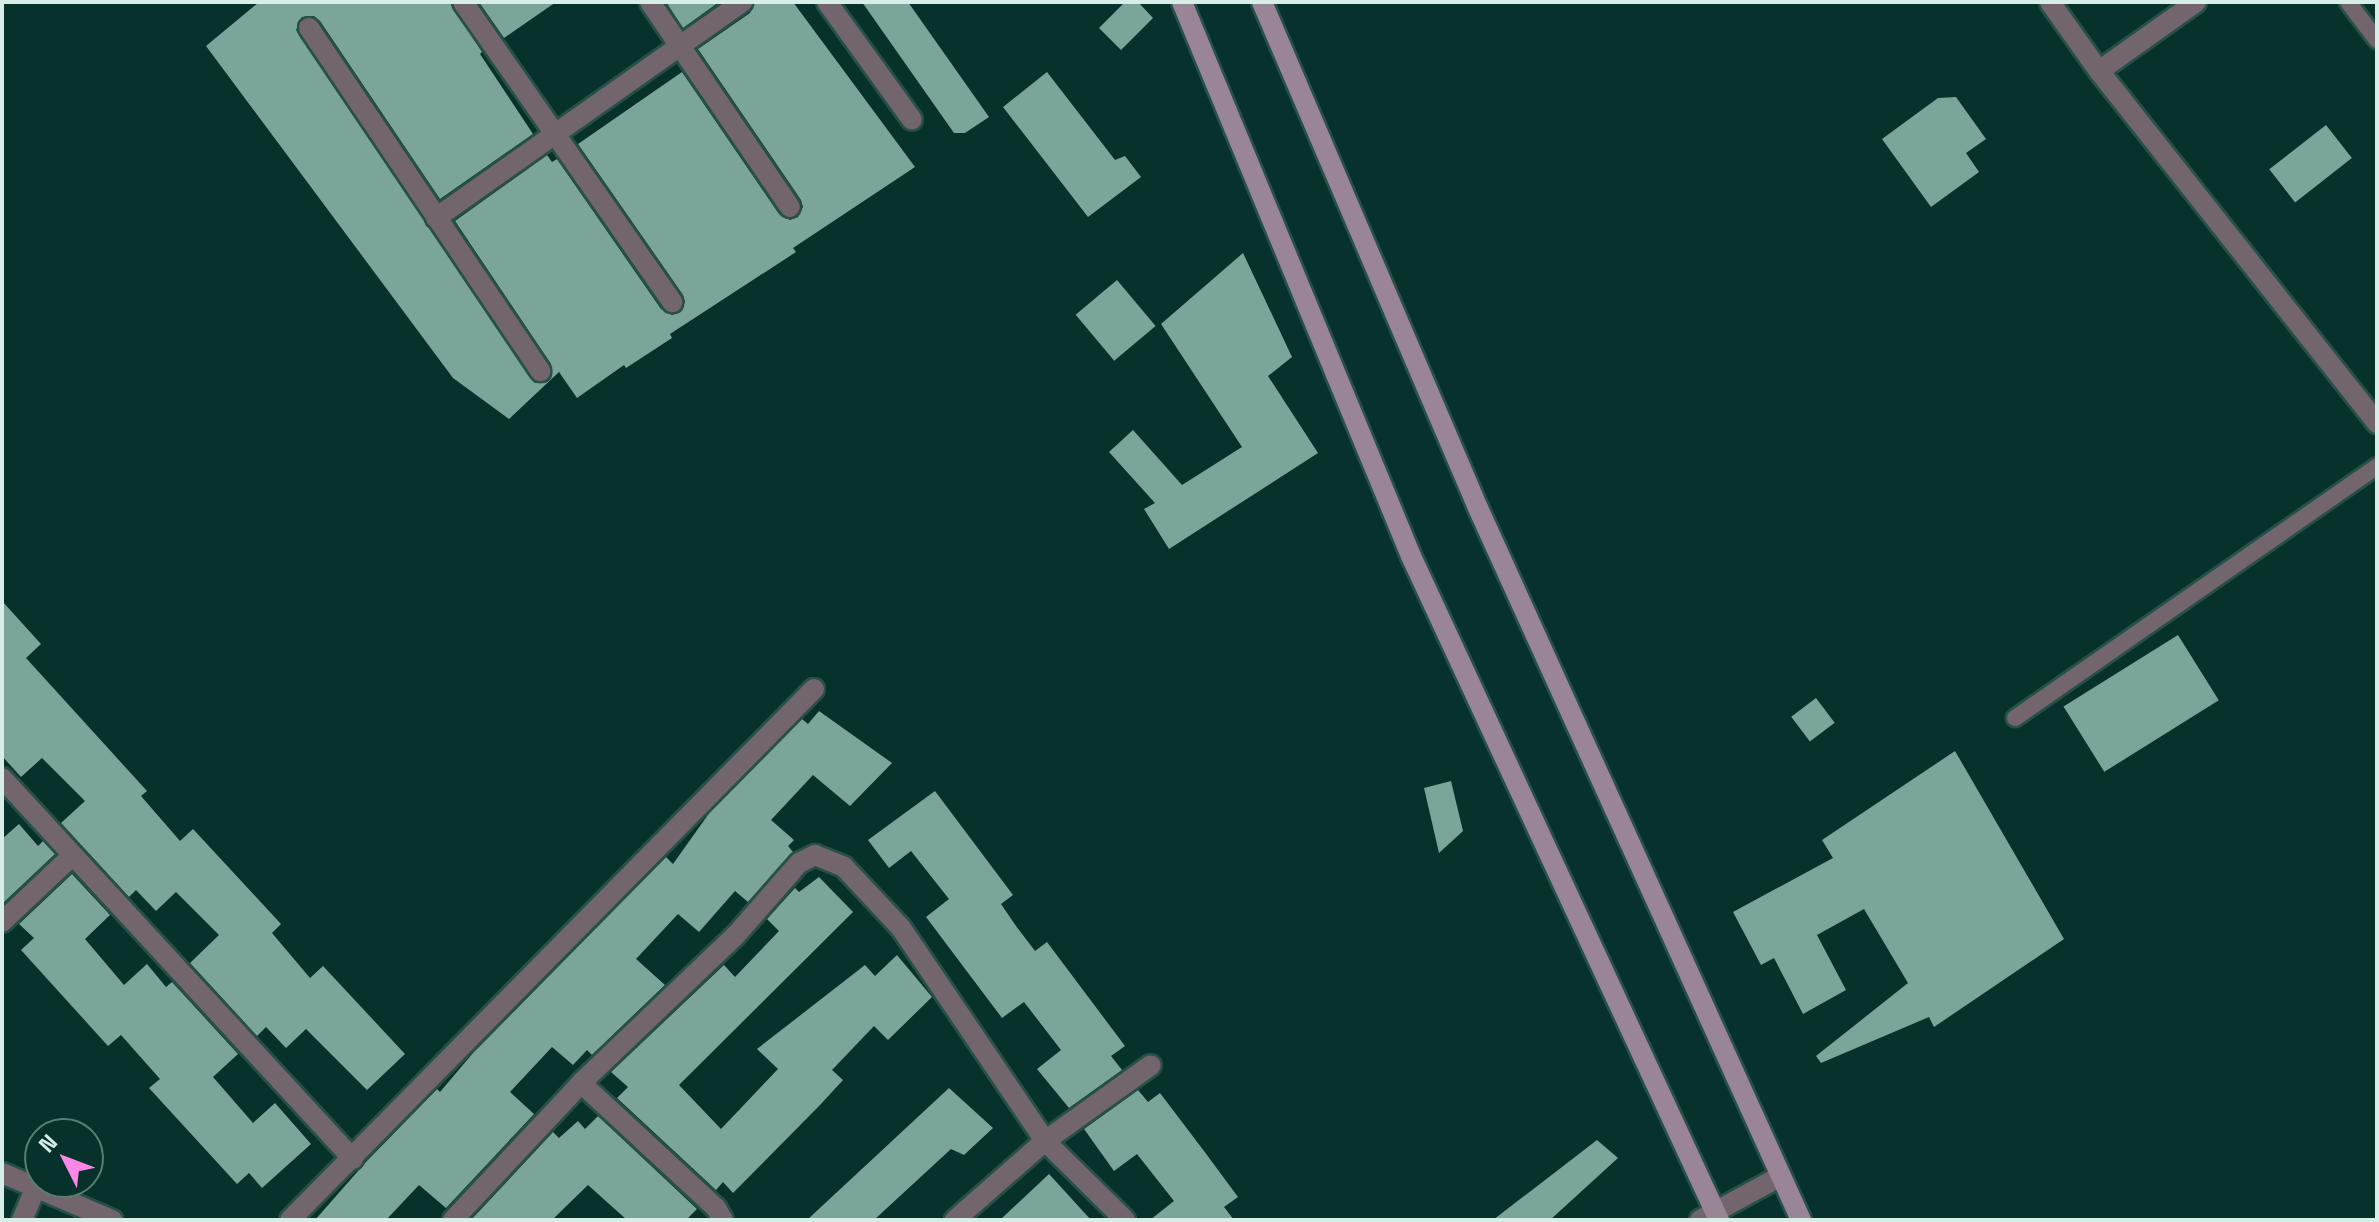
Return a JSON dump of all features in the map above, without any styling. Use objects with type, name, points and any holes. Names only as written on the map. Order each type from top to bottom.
[{"type":"street","points":[[463,2],[672,302]]},
{"type":"street","points":[[650,2],[790,207]]},
{"type":"street","points":[[436,218],[681,48],[742,2]]},
{"type":"street","points":[[827,2],[912,120]]},
{"type":"street","points":[[1182,2],[1411,556],[1711,1217],[1781,1176]]},
{"type":"street","points":[[1262,2],[1478,508],[1801,1220]]},
{"type":"street","points":[[2050,2],[2099,71],[2377,423]]},
{"type":"street","points":[[2099,71],[2196,2]]},
{"type":"street","points":[[309,28],[540,371]]},
{"type":"street","points":[[290,1220],[814,689]]},
{"type":"street","points":[[2,778],[71,857],[353,1159]]},
{"type":"street","points":[[453,1220],[581,1083],[736,935],[799,863],[815,855],[844,867],[901,928],[1045,1141],[1125,1220]]},
{"type":"street","points":[[2,922],[71,857]]},
{"type":"street","points":[[955,1220],[1045,1141],[1151,1065]]},
{"type":"street","points":[[581,1083],[716,1208],[723,1220]]},
{"type":"street","points":[[2,1173],[24,1184]]},
{"type":"street","points":[[22,1220],[31,1198]]},
{"type":"street","points":[[57,1198],[112,1220]]},
{"type":"lane","points":[[2348,2],[2377,40]]},
{"type":"lane","points":[[2015,718],[2377,466]]},
{"type":"building","points":[[259,2],[450,2],[533,134],[440,199],[320,21],[314,16],[302,17],[296,30],[535,383],[547,382],[551,377],[551,364],[455,221],[547,155],[552,162],[557,159],[661,309],[672,315],[680,312],[685,302],[683,295],[578,144],[682,72],[779,214],[790,220],[798,217],[803,207],[801,200],[698,49],[750,13],[755,2],[793,2],[915,167],[793,248],[796,252],[670,334],[672,338],[626,368],[624,365],[577,398],[559,372],[509,419],[453,378],[206,46]]},
{"type":"building","points":[[479,2],[556,2],[504,38]]},
{"type":"building","points":[[666,2],[719,2],[683,28]]},
{"type":"building","points":[[862,2],[908,2],[989,117],[965,133],[954,133]]},
{"type":"building","points":[[1125,2],[1138,2],[1153,18],[1121,50],[1099,28]]},
{"type":"building","points":[[1047,72],[1115,160],[1125,156],[1141,177],[1088,217],[1003,107]]},
{"type":"building","points":[[1956,97],[1986,139],[1966,153],[1979,172],[1931,207],[1882,139],[1938,98]]},
{"type":"building","points":[[2326,125],[2352,158],[2295,202],[2269,169]]},
{"type":"building","points":[[1243,253],[1292,357],[1268,376],[1318,453],[1169,549],[1144,509],[1155,503],[1109,452],[1133,430],[1182,485],[1242,447],[1161,324]]},
{"type":"building","points":[[1117,280],[1156,326],[1114,361],[1076,315]]},
{"type":"building","points":[[2,601],[41,644],[26,658],[147,791],[141,796],[180,841],[193,829],[281,924],[272,933],[310,978],[323,966],[405,1054],[367,1090],[306,1029],[286,1048],[266,1027],[257,1036],[190,963],[219,935],[176,892],[156,911],[136,890],[129,897],[61,823],[85,801],[42,758],[21,777],[2,756]]},
{"type":"building","points":[[2178,635],[2219,700],[2104,772],[2064,707]]},
{"type":"building","points":[[1816,698],[1835,723],[1810,741],[1791,717]]},
{"type":"building","points":[[819,711],[892,763],[850,806],[813,775],[771,820],[794,840],[788,846],[793,852],[748,902],[735,891],[699,932],[678,914],[636,959],[665,985],[592,1055],[587,1050],[573,1065],[552,1047],[510,1092],[534,1114],[446,1208],[419,1185],[386,1220],[315,1220],[366,1162],[437,1089],[440,1092],[473,1053],[666,857],[673,864],[710,812],[802,719],[808,724]]},
{"type":"building","points":[[1955,751],[2064,939],[1934,1027],[1929,1017],[1821,1063],[1816,1056],[1908,983],[1864,909],[1817,935],[1846,990],[1803,1014],[1774,958],[1761,965],[1733,912],[1833,858],[1822,840]]},
{"type":"building","points":[[1451,781],[1463,831],[1439,853],[1424,788]]},
{"type":"building","points":[[935,791],[1013,895],[1001,904],[1016,926],[1035,951],[1047,942],[1125,1046],[1111,1056],[1122,1070],[1069,1108],[1037,1069],[1061,1050],[1024,1002],[1002,1018],[926,917],[949,899],[911,851],[889,868],[868,840]]},
{"type":"building","points":[[19,824],[38,846],[43,841],[55,854],[2,904],[2,839]]},
{"type":"building","points":[[72,874],[110,915],[85,939],[124,985],[147,964],[166,987],[172,982],[238,1054],[213,1077],[253,1123],[275,1103],[311,1144],[262,1188],[249,1173],[237,1184],[149,1088],[160,1079],[121,1035],[108,1046],[21,950],[34,938],[19,924]]},
{"type":"building","points":[[819,877],[853,912],[679,1085],[721,1129],[778,1069],[757,1049],[865,965],[875,976],[897,955],[932,997],[888,1040],[874,1026],[832,1070],[843,1080],[820,1105],[733,1193],[723,1182],[716,1190],[617,1098],[628,1087],[611,1072],[724,965],[735,977],[779,931],[767,919],[795,888],[799,892]]},
{"type":"building","points":[[949,1088],[993,1128],[964,1155],[951,1149],[874,1220],[807,1220]]},
{"type":"building","points":[[1138,1090],[1148,1102],[1160,1093],[1238,1197],[1224,1207],[1234,1220],[1150,1220],[1174,1201],[1137,1154],[1114,1171],[1084,1129]]},
{"type":"building","points":[[598,1116],[697,1209],[686,1220],[627,1220],[588,1185],[552,1220],[471,1220],[553,1132],[559,1138],[578,1121],[585,1129]]},
{"type":"building","points":[[1597,1140],[1618,1158],[1550,1220],[1493,1220]]},
{"type":"building","points":[[1049,1174],[1091,1220],[1000,1220]]}]
